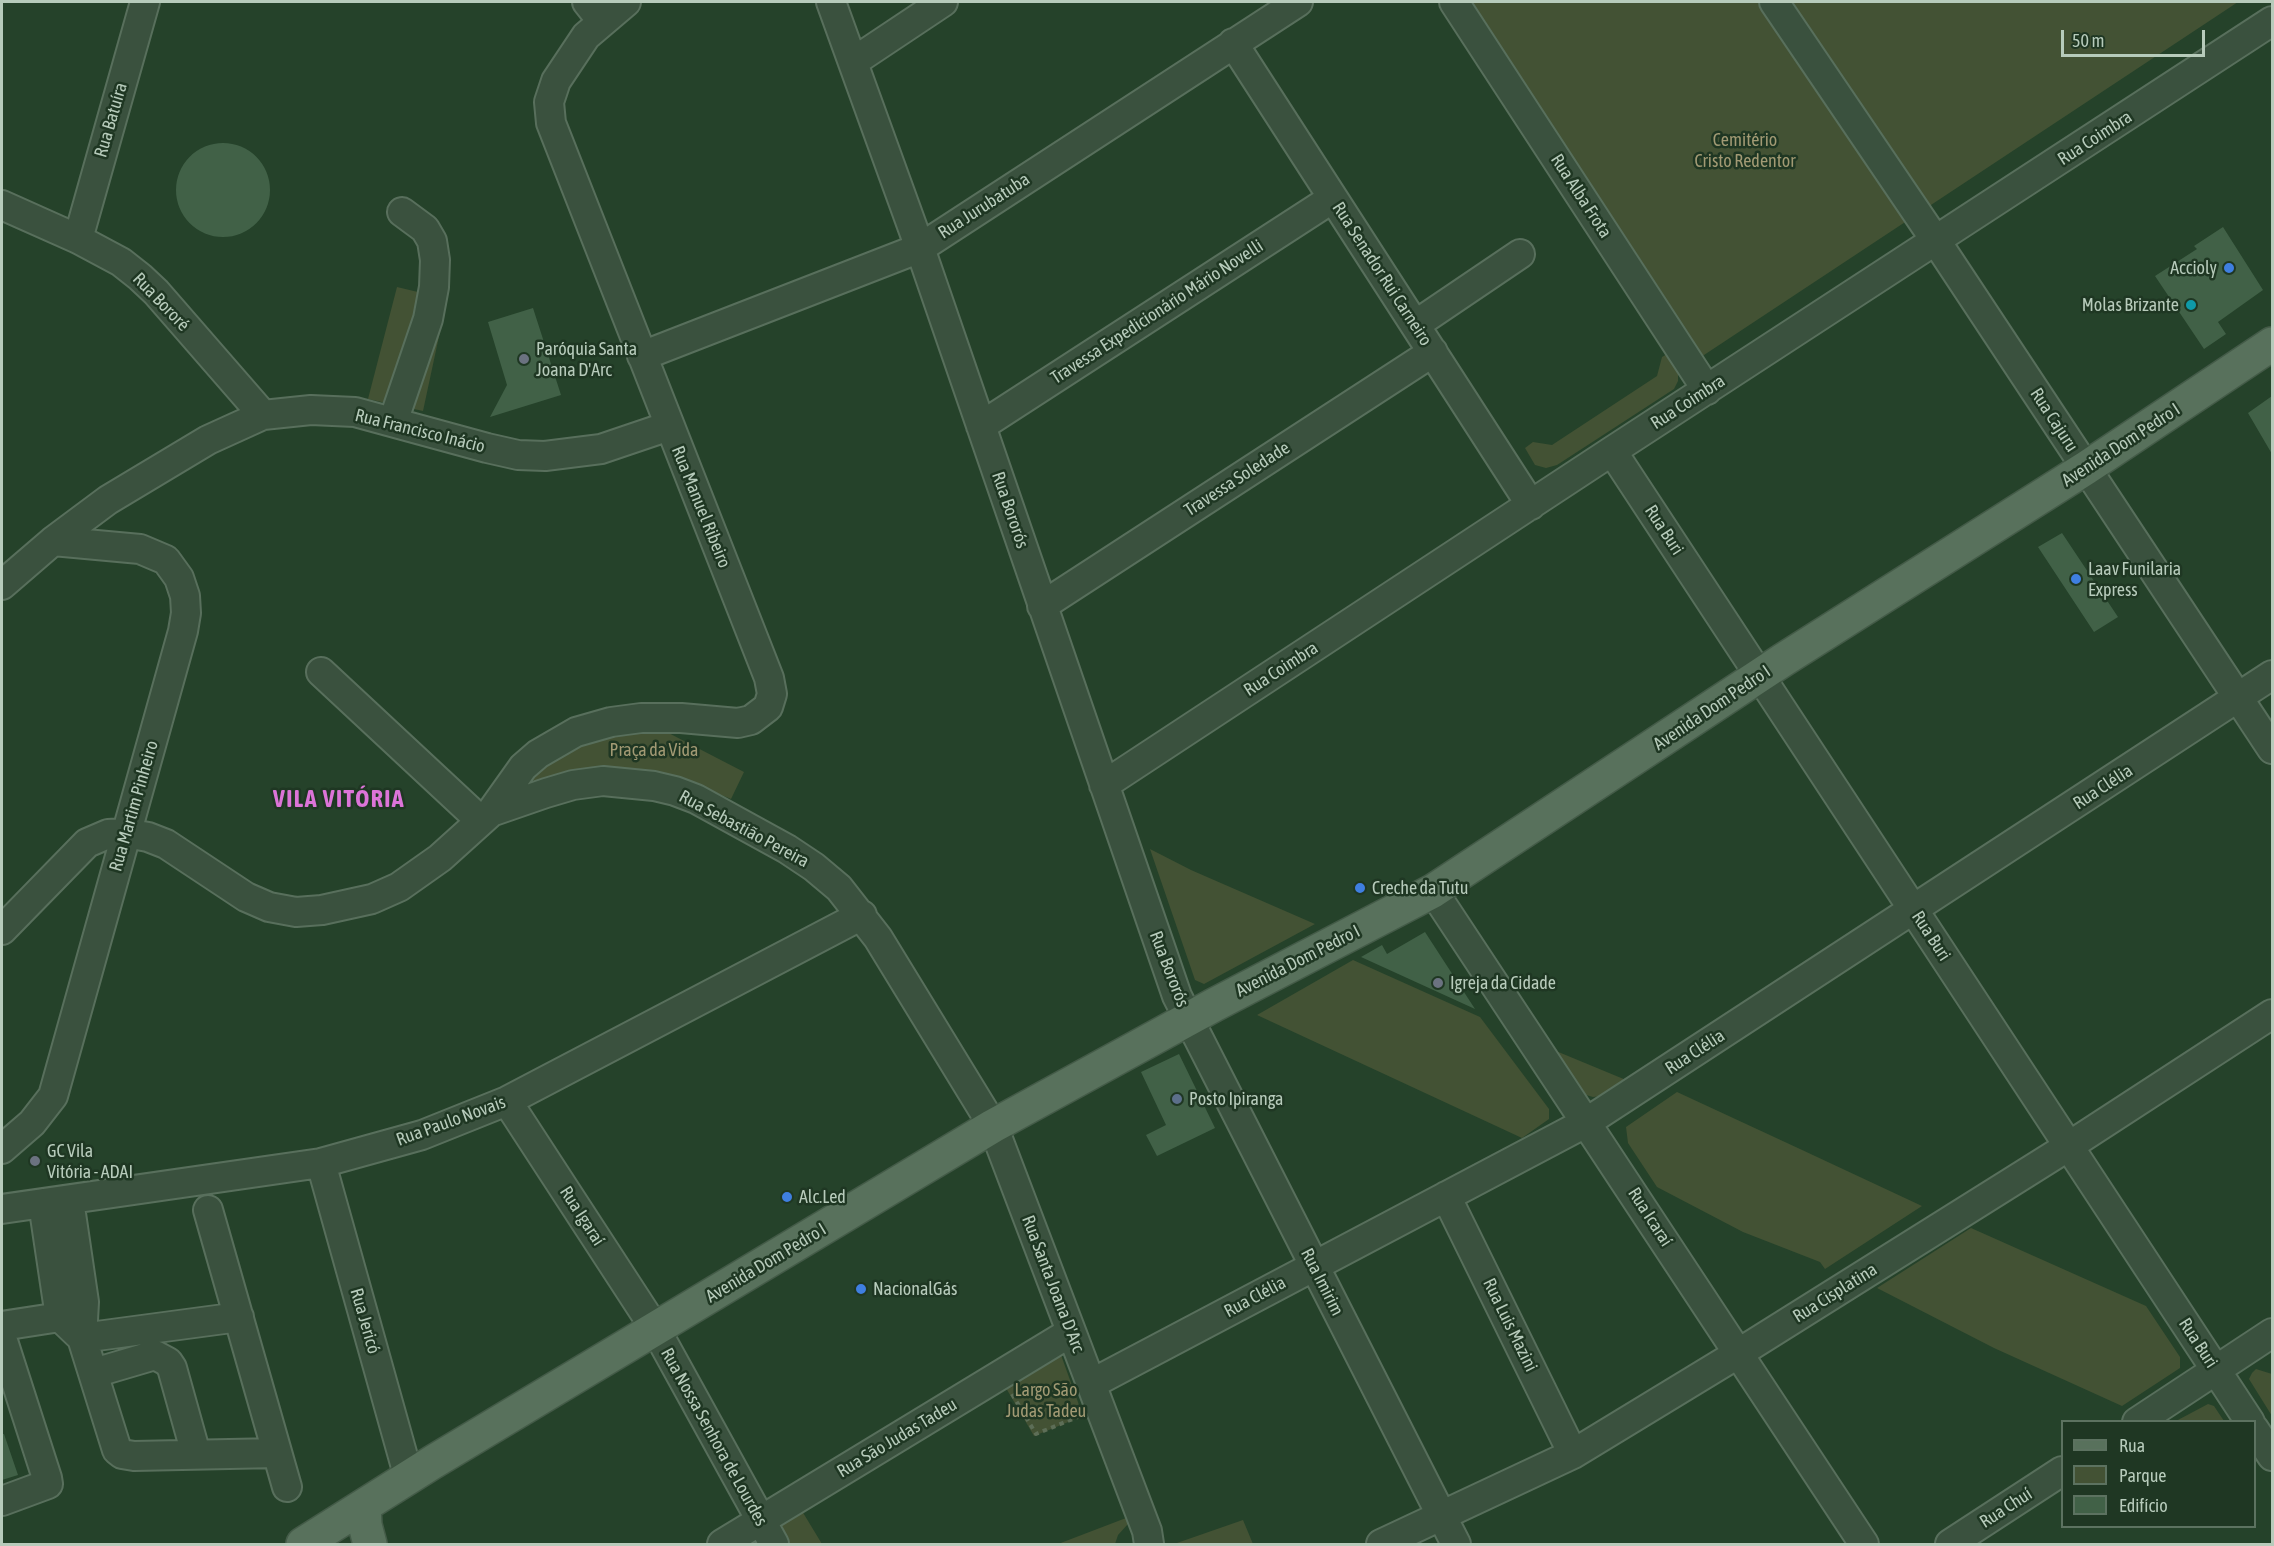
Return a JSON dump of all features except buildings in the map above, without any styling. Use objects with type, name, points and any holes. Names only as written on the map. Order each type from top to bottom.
[{"type":"main road","name":"Avenida Dom Pedro I","points":[[303,1545],[409,1478],[993,1126],[1188,1019],[1434,891],[1760,675],[2086,468],[2272,344]]},
{"type":"main road","points":[[364,1506],[370,1545]]},
{"type":"street","name":"Rua Batuíra","points":[[78,239],[145,2]]},
{"type":"street","name":"Rua Manuel Ribeiro","points":[[486,816],[523,767],[538,754],[576,732],[611,722],[641,718],[681,718],[738,723],[751,720],[768,706],[772,694],[769,678],[551,123],[549,102],[556,81],[586,36],[594,11],[626,2]]},
{"type":"street","name":"Rua Bororós","points":[[831,2],[920,248],[1177,996],[1188,1019]]},
{"type":"street","points":[[853,62],[943,2]]},
{"type":"street","name":"Rua Jurubatuba","points":[[642,356],[920,248],[1298,2]]},
{"type":"street","name":"Rua Alba Frota","points":[[1454,2],[1707,390]]},
{"type":"street","name":"Rua Cajuru","points":[[1774,2],[1936,241],[2272,749]]},
{"type":"street","name":"Rua Coimbra","points":[[1104,786],[1612,451],[1936,241],[2269,32]]},
{"type":"street","name":"Rua Senador Rui Carneiro","points":[[1233,43],[1531,506]]},
{"type":"street","name":"Travessa Expedicionário Mário Novelli","points":[[981,426],[1333,198]]},
{"type":"street","name":"Rua Bororé","points":[[2,205],[78,239],[121,262],[140,277],[156,291],[264,415]]},
{"type":"street","points":[[393,422],[428,318],[435,260],[432,241],[425,230],[402,212]]},
{"type":"street","points":[[1415,325],[1520,254]]},
{"type":"street","name":"Travessa Soledade","points":[[1042,606],[1432,352]]},
{"type":"street","name":"Rua Francisco Inácio","points":[[2,585],[52,541],[138,481],[208,440],[264,415],[311,410],[355,412],[487,448],[518,455],[545,456],[601,449],[669,426]]},
{"type":"street","name":"Rua Buri","points":[[1612,451],[2249,1420]]},
{"type":"street","name":"Rua Martim Pinheiro","points":[[2,1149],[32,1123],[53,1096],[183,631],[185,596],[174,568],[166,560],[153,553],[120,546],[52,541]]},
{"type":"street","points":[[321,672],[486,816]]},
{"type":"street","name":"Rua Clélia","points":[[1096,1396],[1314,1266],[1587,1122],[2272,675]]},
{"type":"street","name":"Rua Sebastião Pereira","points":[[126,833],[148,837],[166,844],[246,897],[269,907],[296,912],[347,906],[372,899],[399,887],[440,858],[486,816],[573,785],[603,781],[675,791],[696,799],[787,849],[814,867],[839,888],[878,938],[993,1126]]},
{"type":"street","points":[[2,930],[87,843],[108,834],[126,833]]},
{"type":"street","name":"Rua Icaraí","points":[[1434,891],[1864,1545]]},
{"type":"street","name":"Rua Paulo Novais","points":[[2,1209],[321,1163],[422,1135],[507,1101],[862,915]]},
{"type":"street","name":"Rua Cisplatina","points":[[1381,1545],[1440,1515],[1573,1454],[1739,1353],[2068,1146],[2272,1014]]},
{"type":"street","name":"Rua Imirim","points":[[1188,1019],[1456,1545]]},
{"type":"street","name":"Rua Igaraí","points":[[507,1101],[656,1330]]},
{"type":"street","name":"Rua Santa Joana D'Arc","points":[[993,1126],[1147,1531],[1149,1545]]},
{"type":"street","name":"Rua Jericó","points":[[321,1163],[409,1478]]},
{"type":"street","name":"Rua Luis Mazini","points":[[1446,1196],[1573,1454]]},
{"type":"street","points":[[56,1202],[60,1317],[82,1338]]},
{"type":"street","points":[[56,1202],[84,1302],[82,1338],[115,1443],[122,1454],[134,1456],[277,1453]]},
{"type":"street","points":[[208,1210],[286,1487]]},
{"type":"street","points":[[2,1326],[60,1317]]},
{"type":"street","points":[[82,1338],[238,1317]]},
{"type":"street","name":"Rua Nossa Senhora de Lourdes","points":[[656,1330],[767,1533]]},
{"type":"street","name":"Rua São Judas Tadeu","points":[[722,1545],[767,1533],[1001,1375],[1071,1332]]},
{"type":"street","points":[[2140,1420],[2272,1333]]},
{"type":"street","points":[[2,1338],[48,1485],[2,1501]]},
{"type":"street","points":[[94,1373],[156,1355],[168,1362],[172,1368],[196,1454]]},
{"type":"street","points":[[2256,1432],[2272,1456]]},
{"type":"street","name":"Rua Chuí","points":[[1950,1545],[2061,1472]]},
{"type":"path","points":[[1001,1375],[1036,1434],[1096,1396]]},
{"type":"green space","name":"Cemitério Cristo Redentor","points":[[1472,2],[2238,2],[1701,357]]},
{"type":"green space","points":[[397,287],[447,299],[423,411],[368,399]]},
{"type":"green space","points":[[1669,353],[1676,363],[1678,374],[1678,381],[1674,389],[1557,465],[1546,468],[1535,465],[1525,448],[1533,442],[1552,445],[1657,376],[1662,357]]},
{"type":"green space","name":"Praça da Vida","points":[[657,727],[744,772],[731,799],[690,782],[535,783],[532,778],[532,772],[580,741]]},
{"type":"green space","points":[[1150,849],[1191,870],[1315,924],[1204,984],[1195,980]]},
{"type":"green space","points":[[1353,960],[1480,1017],[1549,1109],[1549,1119],[1522,1138],[1257,1015]]},
{"type":"green space","points":[[1556,1051],[1626,1080],[1601,1096],[1586,1095]]},
{"type":"green space","points":[[1677,1092],[1922,1206],[1825,1269],[1820,1262],[1743,1232],[1657,1187],[1628,1143],[1626,1127]]},
{"type":"green space","points":[[1971,1228],[2146,1306],[2180,1357],[2180,1368],[2122,1406],[1994,1348],[1877,1288]]},
{"type":"green space","name":"Largo São Judas Tadeu","points":[[1061,1355],[1083,1416],[1034,1436],[1006,1388]]},
{"type":"green space","points":[[2256,1369],[2272,1374],[2272,1416],[2249,1379]]},
{"type":"green space","points":[[2208,1404],[2214,1406],[2223,1420],[2178,1420]]},
{"type":"green space","points":[[802,1511],[822,1544],[746,1544]]},
{"type":"green space","points":[[1126,1518],[1128,1524],[1118,1535],[1115,1544],[1058,1544]]},
{"type":"green space","points":[[1243,1520],[1253,1544],[1174,1544]]},
{"type":"place","name":"Accioly","points":[[2229,268]]},
{"type":"place","name":"Molas Brizante","points":[[2191,305]]},
{"type":"place","name":"Paróquia Santa Joana D'Arc","points":[[524,359]]},
{"type":"place","name":"Laav Funilaria Express","points":[[2076,579]]},
{"type":"place","name":"Creche da Tutu","points":[[1360,888]]},
{"type":"place","name":"Igreja da Cidade","points":[[1438,983]]},
{"type":"place","name":"Posto Ipiranga","points":[[1177,1099]]},
{"type":"place","name":"GC Vila Vitória - ADAI","points":[[35,1161]]},
{"type":"place","name":"Alc.Led","points":[[787,1197]]},
{"type":"place","name":"NacionalGás","points":[[861,1289]]},
{"type":"district","name":"VILA VITÓRIA","points":[[339,799]]}]
